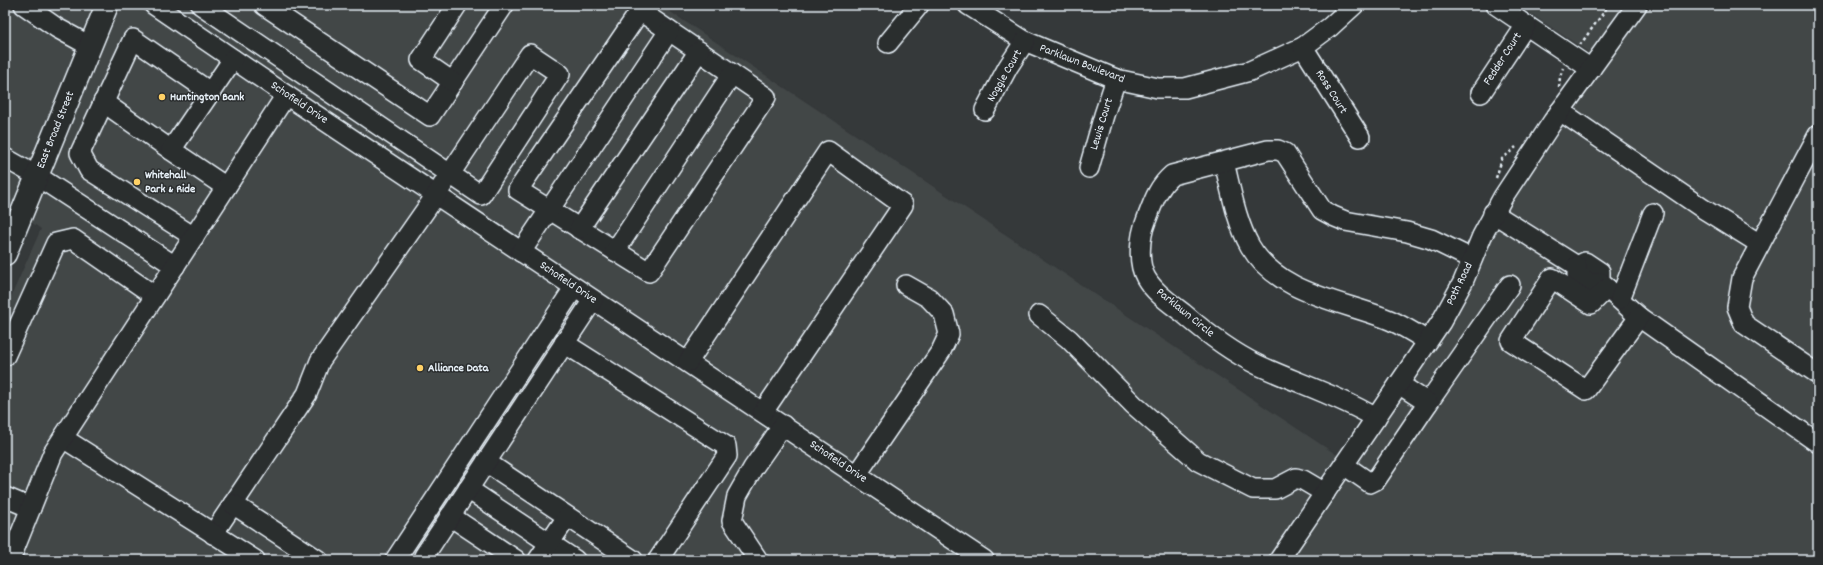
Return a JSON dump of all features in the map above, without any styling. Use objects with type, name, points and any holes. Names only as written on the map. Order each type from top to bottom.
[{"type":"main road","name":"East Broad Street","points":[[5,254],[106,5]]},
{"type":"street","points":[[24,5],[57,28],[90,46]]},
{"type":"street","name":"Schofield Drive","points":[[154,5],[574,288],[857,474],[984,560]]},
{"type":"street","points":[[201,5],[326,90],[450,174],[481,195],[560,74],[530,54],[450,174],[436,195],[320,361],[307,394],[213,534]]},
{"type":"street","points":[[264,5],[430,116],[504,5]]},
{"type":"street","points":[[453,82],[420,60],[457,5]]},
{"type":"street","points":[[888,43],[919,5]]},
{"type":"street","name":"Parklawn Boulevard","points":[[968,5],[1025,41],[1116,79],[1158,88],[1185,88],[1250,71],[1303,47],[1330,27],[1354,5]]},
{"type":"street","points":[[1496,5],[1591,69]]},
{"type":"street","name":"Poth Road","points":[[1281,559],[1427,342],[1453,300],[1493,213],[1560,111],[1637,5]]},
{"type":"street","points":[[640,11],[699,51],[766,98],[649,272],[518,190],[640,11]]},
{"type":"street","name":"Fedder Court","points":[[1481,93],[1526,25]]},
{"type":"street","points":[[521,252],[670,31]]},
{"type":"street","points":[[194,236],[90,170],[80,153],[133,39],[210,92]]},
{"type":"street","name":"Noggle Court","points":[[985,110],[1008,67],[1025,41]]},
{"type":"street","name":"Ross Court","points":[[1303,47],[1360,137]]},
{"type":"street","points":[[579,229],[699,51]]},
{"type":"street","points":[[172,150],[233,59]]},
{"type":"street","points":[[615,251],[732,74]]},
{"type":"street","name":"Lewis Court","points":[[1089,168],[1104,114],[1116,79]]},
{"type":"street","points":[[311,112],[326,90]]},
{"type":"street","points":[[10,560],[53,453],[286,95]]},
{"type":"street","points":[[104,102],[226,187]]},
{"type":"street","points":[[1560,111],[1702,208],[1760,244]]},
{"type":"street","points":[[1818,135],[1742,278],[1737,307],[1744,324],[1818,374]]},
{"type":"street","points":[[688,362],[828,150],[903,205],[763,412]]},
{"type":"street","name":"Parklawn Circle","points":[[1376,418],[1329,394],[1257,364],[1196,324],[1158,292],[1145,276],[1141,262],[1143,229],[1156,193],[1163,183],[1172,175],[1268,150],[1278,150],[1285,153],[1322,210],[1345,221],[1412,233],[1430,239],[1472,259]]},
{"type":"street","points":[[5,158],[37,176],[175,266]]},
{"type":"street","points":[[1224,162],[1243,231],[1250,246],[1265,264],[1291,284],[1316,296],[1383,317],[1427,342]]},
{"type":"street","points":[[1493,213],[1577,266],[1577,275],[1592,284],[1609,290],[1639,317],[1818,443]]},
{"type":"street","points":[[1639,317],[1586,390],[1511,341],[1552,278],[1591,304],[1609,290],[1653,213]]},
{"type":"street","points":[[5,356],[56,244],[73,239],[155,296]]},
{"type":"street","points":[[857,474],[941,351],[949,334],[944,314],[930,298],[906,285]]},
{"type":"street","points":[[1344,465],[1370,483],[1376,480],[1510,285]]},
{"type":"street","points":[[395,560],[574,288]]},
{"type":"street","points":[[424,560],[424,556],[450,516],[593,300]]},
{"type":"street","points":[[1040,315],[1069,338],[1134,406],[1198,461],[1253,489],[1275,489],[1296,478],[1303,480],[1325,493]]},
{"type":"street","points":[[564,343],[726,446],[727,456],[658,560]]},
{"type":"street","points":[[1399,384],[1428,403]]},
{"type":"street","points":[[758,560],[732,521],[737,496],[753,468],[783,425]]},
{"type":"street","points":[[63,438],[255,560]]},
{"type":"street","points":[[486,462],[633,560]]},
{"type":"street","points":[[468,489],[575,560]]},
{"type":"street","points":[[5,497],[31,508]]},
{"type":"street","points":[[233,504],[318,560]]},
{"type":"street","points":[[450,516],[516,560]]},
{"type":"street","points":[[538,560],[567,517]]},
{"type":"path","points":[[1558,92],[1562,70],[1609,5]]},
{"type":"path","points":[[1495,181],[1502,158],[1518,145]]},
{"type":"shaded area","points":[[5,5],[660,5],[1349,463],[1489,227],[1597,58],[1518,5],[1818,5],[1818,560],[5,560],[5,310],[41,229],[5,204]]},
{"type":"place","name":"Huntington Bank","points":[[162,97]]},
{"type":"place","name":"Whitehall Park & Ride","points":[[137,182]]},
{"type":"place","name":"Alliance Data","points":[[420,368]]}]
